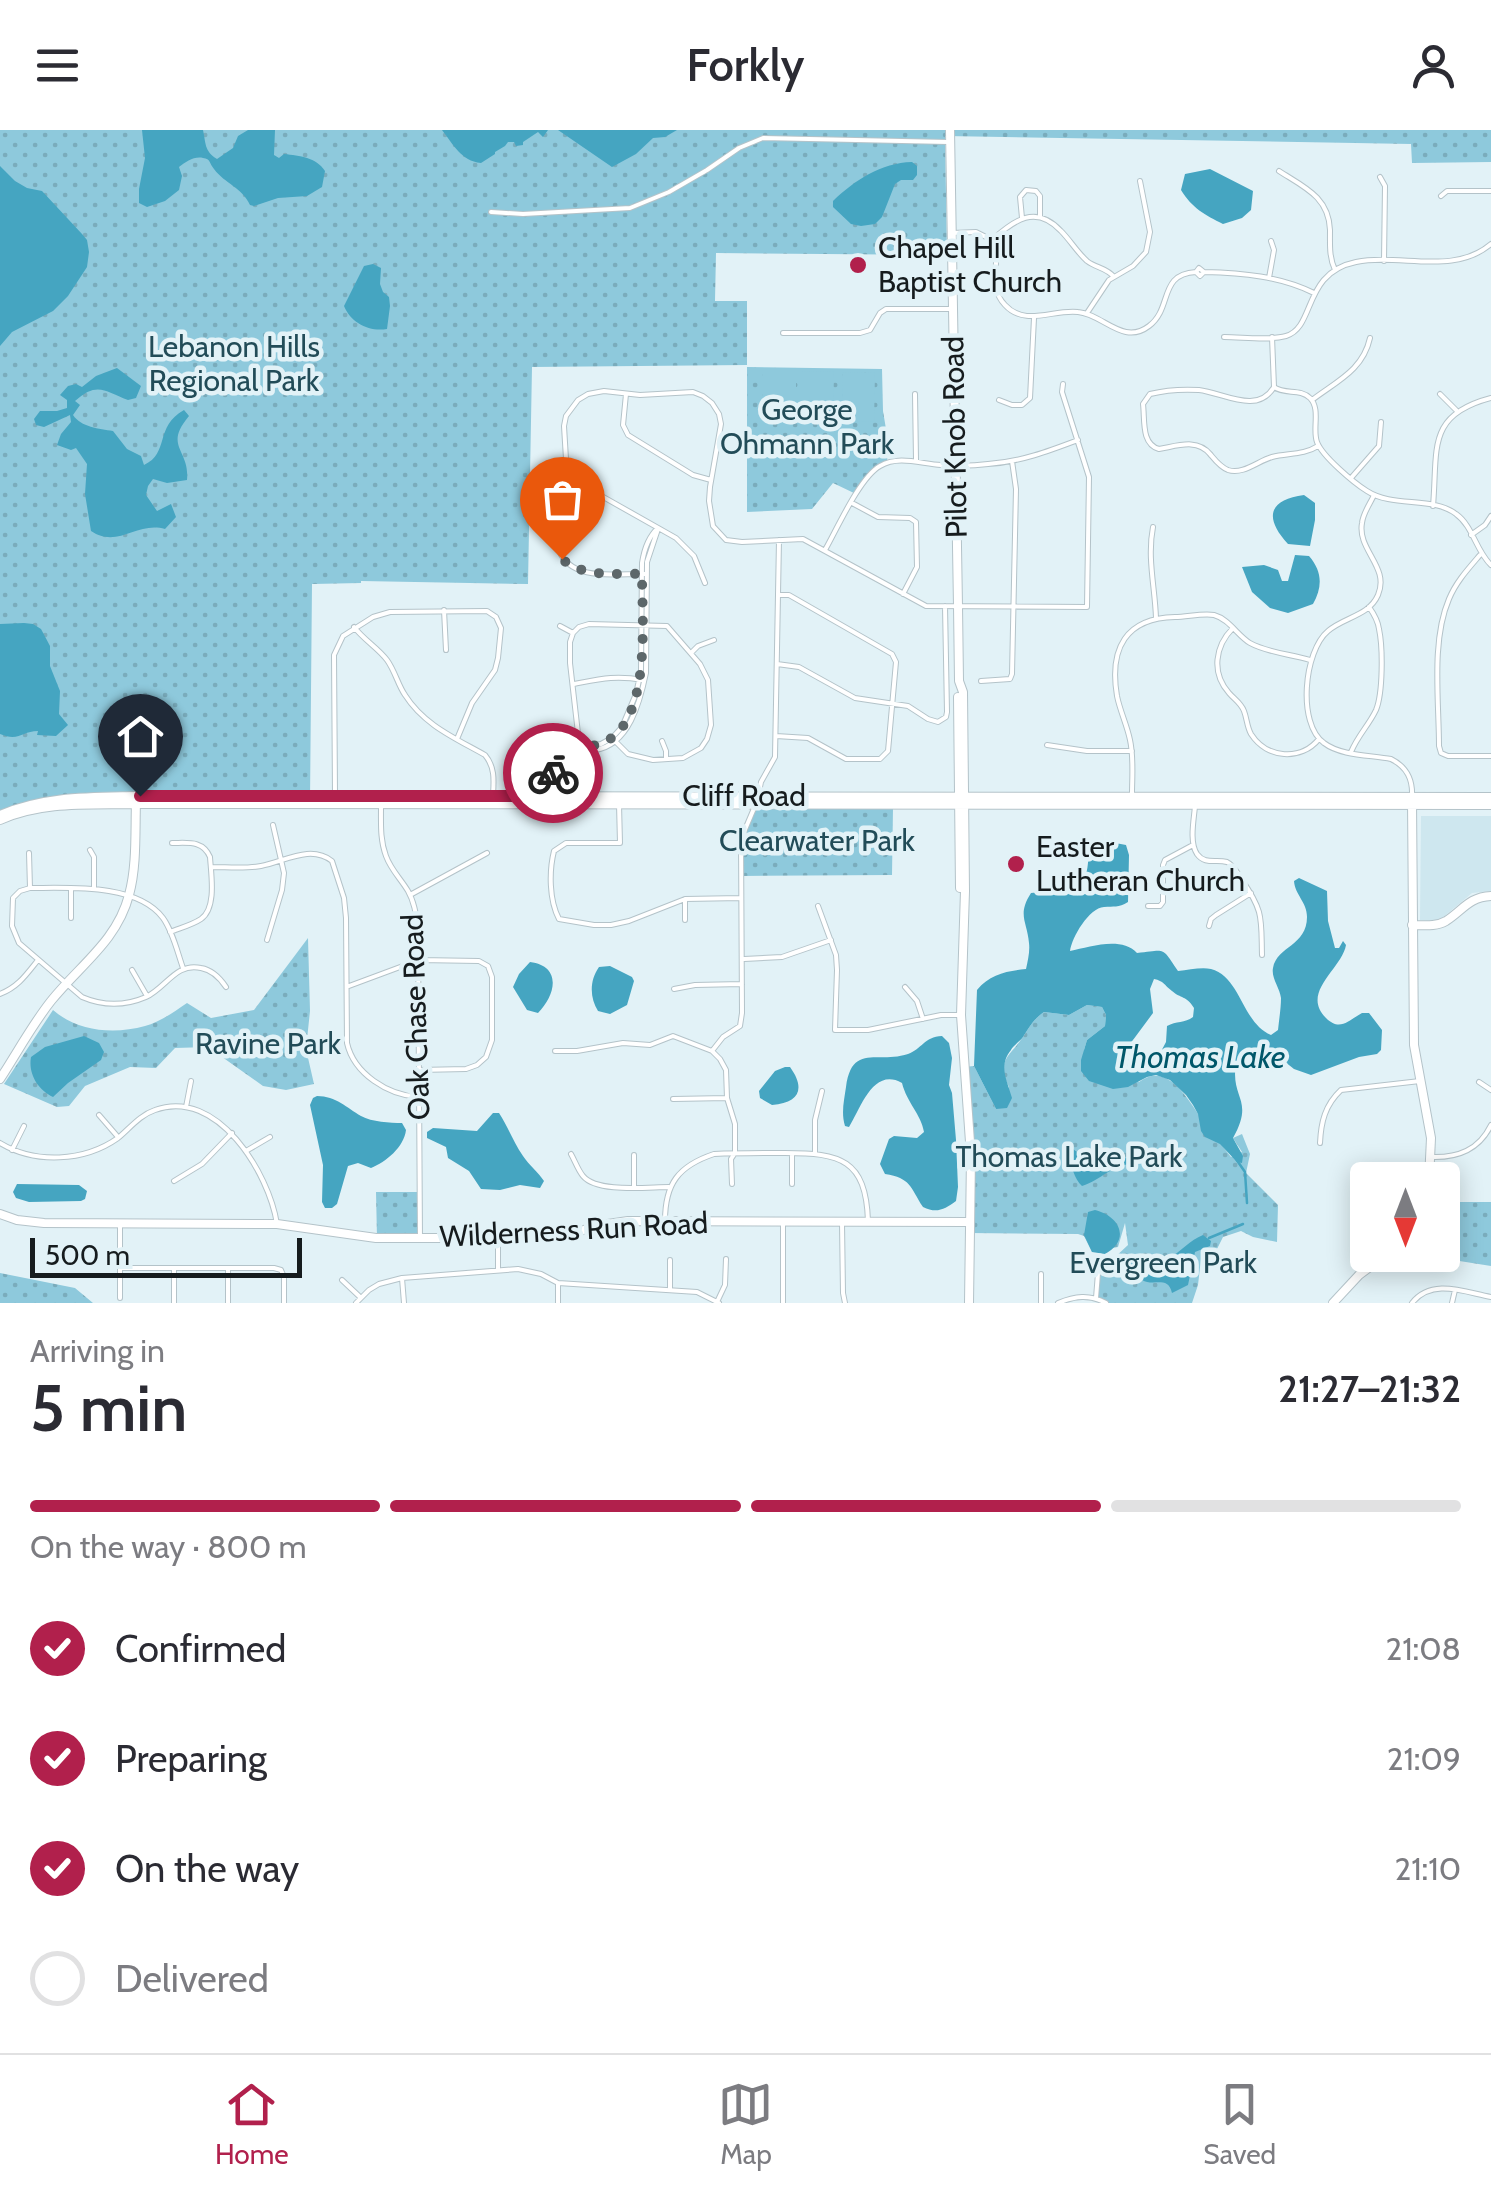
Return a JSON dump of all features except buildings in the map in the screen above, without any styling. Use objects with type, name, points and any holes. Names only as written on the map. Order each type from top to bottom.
[{"type":"main road","name":"Pilot Knob Road","points":[[950,130],[958,606],[963,692],[961,1015],[971,1156],[969,1303]]},
{"type":"main road","name":"Cliff Road","points":[[336,800],[381,805],[555,796],[619,804],[757,800]]},
{"type":"main road","name":"Cliff Road","points":[[0,818],[52,807],[136,800],[555,796],[757,800],[1412,800],[1491,796]]},
{"type":"main road","points":[[0,1079],[40,1016],[116,928],[129,897],[134,866],[136,800]]},
{"type":"main road","name":"Cliff Road","points":[[1412,800],[1491,804]]},
{"type":"main road","points":[[1412,800],[1414,1045],[1429,1119],[1430,1162]]},
{"type":"main road","points":[[1412,926],[1442,923],[1468,902],[1491,896]]},
{"type":"main road","name":"Wilderness Run Road","points":[[0,1214],[44,1224],[277,1224],[356,1237],[420,1238],[559,1236],[610,1223],[665,1221],[970,1222]]},
{"type":"main road","points":[[1333,1303],[1363,1272]]},
{"type":"street","points":[[820,130],[821,138]]},
{"type":"street","points":[[492,212],[630,208],[669,192],[762,138],[950,142]]},
{"type":"street","points":[[1280,171],[1316,195],[1325,206],[1330,220],[1330,258],[1335,270]]},
{"type":"street","points":[[1380,177],[1385,186],[1384,261]]},
{"type":"street","points":[[1087,313],[1103,286],[1140,260],[1149,242],[1140,181]]},
{"type":"street","points":[[1022,218],[1020,197],[1026,190],[1040,196],[1040,217]]},
{"type":"street","points":[[1441,196],[1447,192],[1491,191]]},
{"type":"street","points":[[992,240],[1022,218],[1040,217],[1057,226],[1090,263],[1114,277]]},
{"type":"street","points":[[952,232],[976,232],[992,240],[998,254],[996,292],[1012,312],[1034,317],[1063,311],[1087,313],[1120,331],[1143,330],[1158,316],[1175,278],[1196,272],[1200,276],[1204,272],[1269,278],[1294,283],[1314,293]]},
{"type":"street","points":[[1269,278],[1274,250],[1271,241]]},
{"type":"street","points":[[1224,337],[1283,337],[1299,328],[1323,280],[1335,270],[1357,262],[1452,261],[1471,257],[1491,244]]},
{"type":"street","points":[[783,334],[860,333],[870,330],[886,310],[953,309]]},
{"type":"street","points":[[999,400],[1022,405],[1030,398],[1034,317]]},
{"type":"street","points":[[1272,337],[1274,387],[1265,398],[1251,401],[1193,390],[1152,393],[1144,399],[1143,406],[1146,440],[1154,449],[1197,444],[1224,468],[1238,471],[1318,446]]},
{"type":"street","points":[[1312,400],[1360,364],[1370,338]]},
{"type":"street","points":[[644,574],[585,572],[572,568],[558,553],[566,416],[578,400],[596,392],[693,392],[712,403],[722,428],[711,480],[711,514],[719,534],[734,542],[803,540],[926,606],[1087,607],[1089,477],[1062,392],[1063,384]]},
{"type":"street","points":[[1274,387],[1282,392],[1304,394],[1312,400],[1318,446],[1351,478],[1374,495],[1446,508],[1456,514],[1491,565]]},
{"type":"street","points":[[626,394],[623,425],[628,436],[693,475],[711,480]]},
{"type":"street","points":[[915,394],[916,460]]},
{"type":"street","points":[[1440,394],[1456,410]]},
{"type":"street","points":[[1433,506],[1439,436],[1445,422],[1456,410],[1491,398]]},
{"type":"street","points":[[1351,478],[1379,446],[1381,422]]},
{"type":"street","points":[[825,550],[866,478],[877,467],[916,460],[938,465],[1012,462],[1078,440]]},
{"type":"street","points":[[981,680],[1010,679],[1016,489],[1012,462]]},
{"type":"street","points":[[564,484],[598,494],[676,538],[694,556],[705,584]]},
{"type":"street","points":[[1374,495],[1361,528],[1380,577],[1378,595],[1369,607],[1331,628],[1320,640],[1310,660],[1309,719],[1313,732],[1332,748],[1400,764],[1409,776],[1412,800]]},
{"type":"street","points":[[852,503],[878,517],[910,518],[916,522],[918,566],[903,594]]},
{"type":"street","points":[[1471,534],[1491,516]]},
{"type":"street","points":[[1153,527],[1149,555],[1156,618]]},
{"type":"street","points":[[555,796],[564,762],[580,748],[596,750],[614,740],[629,724],[643,690],[644,574],[658,528]]},
{"type":"street","points":[[712,1050],[740,1026],[742,1013],[741,839],[761,782],[775,757],[779,540]]},
{"type":"street","points":[[1481,554],[1457,584],[1443,616],[1439,641],[1438,746],[1448,756],[1491,756]]},
{"type":"street","points":[[776,736],[808,738],[846,759],[880,760],[888,751],[896,662],[892,654],[789,595],[779,595]]},
{"type":"street","points":[[777,664],[799,667],[855,698],[908,706],[934,722],[946,717],[945,606]]},
{"type":"street","points":[[1351,752],[1358,734],[1377,708],[1380,693],[1380,630],[1369,607]]},
{"type":"street","points":[[444,610],[446,650]]},
{"type":"street","points":[[336,800],[334,655],[343,636],[373,617],[390,612],[444,610],[487,611],[496,618],[500,628],[495,670],[472,703],[457,739]]},
{"type":"street","points":[[1132,800],[1132,751],[1117,696],[1118,656],[1130,631],[1156,618],[1212,615],[1258,647],[1310,660]]},
{"type":"street","points":[[580,748],[570,652],[573,633],[589,624],[667,626],[708,680],[712,725],[706,739],[693,754],[666,760],[635,758],[614,740]]},
{"type":"street","points":[[560,626],[573,633]]},
{"type":"street","points":[[354,628],[388,662],[402,692],[432,726],[491,761],[493,796]]},
{"type":"street","points":[[1233,628],[1221,644],[1218,671],[1224,688],[1243,710],[1254,737],[1270,750],[1287,754],[1306,750],[1320,739]]},
{"type":"street","points":[[691,654],[698,646],[714,640]]},
{"type":"street","points":[[574,684],[602,677],[643,680]]},
{"type":"street","points":[[662,741],[666,760]]},
{"type":"street","points":[[1046,746],[1132,751]]},
{"type":"street","points":[[1195,800],[1196,853],[1204,860],[1232,865],[1251,892],[1260,912],[1262,955]]},
{"type":"street","points":[[619,804],[620,843],[566,843],[554,851],[552,906],[559,918],[611,925],[685,899],[741,898]]},
{"type":"street","name":"Oak Chase Road","points":[[381,805],[384,852],[416,911],[420,1238]]},
{"type":"street","points":[[267,940],[284,873],[273,824]]},
{"type":"street","points":[[170,932],[200,920],[211,903],[210,857],[202,845],[172,843]]},
{"type":"street","points":[[1148,906],[1164,902],[1165,860],[1193,844]]},
{"type":"street","points":[[90,850],[94,857],[94,888]]},
{"type":"street","points":[[29,852],[30,888]]},
{"type":"street","points":[[410,895],[487,853]]},
{"type":"street","points":[[210,867],[256,867],[293,855],[321,854],[332,860],[344,898],[347,1043],[354,1063],[395,1092],[419,1097]]},
{"type":"street","points":[[184,968],[163,918],[144,902],[94,888],[30,888],[14,898],[12,926],[19,943],[82,997],[100,1004],[128,1002],[146,996],[184,968],[196,966],[208,969],[226,988]]},
{"type":"street","points":[[71,888],[72,918]]},
{"type":"street","points":[[1209,926],[1212,919],[1251,892]]},
{"type":"street","points":[[685,899],[685,920]]},
{"type":"street","points":[[818,906],[838,970],[835,1030],[868,1030],[923,1018],[961,1015]]},
{"type":"street","points":[[742,959],[782,957],[831,940]]},
{"type":"street","points":[[0,994],[14,989],[38,960]]},
{"type":"street","points":[[348,987],[419,960],[479,960],[488,966],[492,977],[492,1040],[486,1057],[466,1069],[418,1070]]},
{"type":"street","points":[[132,970],[146,996]]},
{"type":"street","points":[[674,989],[742,984]]},
{"type":"street","points":[[905,987],[917,1000],[923,1018]]},
{"type":"street","points":[[556,1051],[623,1043],[650,1045],[673,1036],[712,1050],[726,1070],[726,1098],[735,1124],[732,1184]]},
{"type":"street","points":[[186,1107],[191,1081]]},
{"type":"street","points":[[1320,1143],[1324,1112],[1341,1090],[1420,1081]]},
{"type":"street","points":[[1480,1082],[1491,1090]]},
{"type":"street","points":[[815,1153],[815,1120],[822,1091]]},
{"type":"street","points":[[673,1099],[726,1098]]},
{"type":"street","points":[[0,1143],[40,1158],[77,1155],[118,1138],[152,1111],[186,1107],[203,1113],[232,1133],[274,1204],[277,1224]]},
{"type":"street","points":[[100,1115],[118,1138]]},
{"type":"street","points":[[1431,1157],[1446,1158],[1467,1152],[1491,1125]]},
{"type":"street","points":[[12,1150],[24,1126]]},
{"type":"street","points":[[174,1181],[202,1164],[232,1133]]},
{"type":"street","points":[[246,1152],[270,1137]]},
{"type":"street","points":[[792,1153],[792,1184]]},
{"type":"street","points":[[665,1221],[669,1187],[700,1159],[714,1154],[815,1153],[836,1157],[854,1170],[865,1197],[868,1222]]},
{"type":"street","points":[[571,1154],[582,1175],[592,1184],[669,1187]]},
{"type":"street","points":[[634,1155],[634,1186]]},
{"type":"street","points":[[783,1303],[784,1222]]},
{"type":"street","points":[[842,1222],[845,1303]]},
{"type":"street","points":[[120,1223],[120,1298]]},
{"type":"street","points":[[498,1238],[498,1270]]},
{"type":"street","points":[[356,1303],[379,1284],[402,1278],[498,1270],[530,1270],[558,1282],[698,1292],[718,1302],[725,1285],[726,1259]]},
{"type":"street","points":[[670,1260],[670,1290]]},
{"type":"street","points":[[1096,1298],[1102,1264]]},
{"type":"street","points":[[120,1268],[274,1268],[284,1276],[284,1303]]},
{"type":"street","points":[[174,1268],[174,1303]]},
{"type":"street","points":[[228,1268],[228,1303]]},
{"type":"street","points":[[1041,1274],[1041,1303]]},
{"type":"street","points":[[402,1278],[404,1303]]},
{"type":"street","points":[[342,1280],[360,1297]]},
{"type":"street","points":[[558,1282],[558,1303]]},
{"type":"street","points":[[1412,1303],[1434,1288],[1491,1298]]},
{"type":"street","points":[[1452,1303],[1455,1290]]},
{"type":"street","points":[[1058,1303],[1089,1296],[1106,1303]]},
{"type":"shaded area","points":[[1421,816],[1491,816],[1491,891],[1472,893],[1441,919],[1432,921],[1420,920]]},
{"type":"green space","name":"Lebanon Hills Regional Park","points":[[0,130],[1491,130],[1491,162],[1412,163],[1411,144],[945,136],[947,255],[716,253],[715,301],[747,301],[747,365],[532,367],[528,584],[312,584],[310,801],[101,800],[52,807],[0,822]]},
{"type":"green space","name":"George Ohmann Park","points":[[747,367],[882,369],[887,464],[874,470],[856,494],[833,483],[812,509],[747,512]]},
{"type":"green space","points":[[763,371],[796,371],[796,420],[763,420]]},
{"type":"green space","points":[[802,371],[834,372],[833,420],[802,419]]},
{"type":"green space","points":[[843,372],[875,373],[874,422],[842,420]]},
{"type":"green space","name":"Clearwater Park","points":[[893,808],[892,875],[741,876],[741,839],[755,809]]},
{"type":"green space","name":"Ravine Park","points":[[308,938],[310,1011],[306,1049],[314,1084],[286,1090],[263,1086],[208,1047],[175,1048],[156,1068],[130,1067],[85,1086],[69,1106],[57,1107],[4,1084],[53,1010],[84,1027],[108,1030],[151,1024],[187,1003],[211,1018],[254,1010]]},
{"type":"green space","name":"Thomas Lake Park","points":[[1087,1005],[1102,1007],[1106,1015],[1105,1026],[1087,1040],[1084,1050],[1139,1082],[1149,1077],[1167,1079],[1189,1101],[1231,1157],[1242,1152],[1233,1138],[1242,1134],[1250,1154],[1246,1173],[1278,1205],[1277,1242],[1241,1231],[1223,1237],[1216,1251],[1201,1259],[1192,1303],[1106,1303],[1096,1298],[1098,1273],[1128,1245],[1125,1223],[1118,1247],[1092,1252],[1084,1236],[1078,1234],[969,1233],[971,1189],[963,1067],[974,1066],[996,1109],[1009,1087],[1003,1071],[1006,1059],[1034,1021],[1044,1012],[1069,1015]]},
{"type":"green space","points":[[376,1192],[419,1192],[420,1238],[377,1238]]},
{"type":"green space","points":[[1460,1202],[1491,1202],[1491,1266],[1460,1261]]},
{"type":"green space","points":[[0,1273],[75,1288],[93,1303],[0,1303]]},
{"type":"water","points":[[142,130],[203,130],[208,150],[217,159],[248,130],[275,130],[274,155],[307,158],[317,163],[325,171],[322,187],[307,196],[278,198],[254,206],[218,174],[209,160],[196,158],[179,167],[179,190],[165,201],[147,207],[139,203],[145,158]]},
{"type":"water","points":[[442,130],[548,130],[543,137],[538,132],[523,145],[508,142],[481,163],[463,155]]},
{"type":"water","points":[[558,130],[677,130],[653,138],[636,154],[612,167]]},
{"type":"water","points":[[912,162],[917,166],[917,175],[913,180],[895,184],[882,217],[875,224],[851,224],[833,207],[833,201],[869,174]]},
{"type":"water","points":[[0,166],[15,181],[42,191],[87,240],[89,252],[87,267],[68,296],[53,311],[12,332],[0,346]]},
{"type":"water","points":[[1210,169],[1253,191],[1251,210],[1242,218],[1223,224],[1199,210],[1181,190],[1185,174]]},
{"type":"water","points":[[373,264],[381,268],[380,284],[389,297],[387,329],[361,325],[344,306],[364,266]]},
{"type":"water","points":[[117,368],[141,386],[136,398],[128,400],[101,390],[89,391],[75,401],[80,405],[73,415],[85,425],[113,431],[127,449],[141,456],[144,465],[157,454],[169,424],[184,410],[189,416],[178,442],[187,480],[167,483],[153,479],[148,486],[146,495],[157,511],[171,504],[176,517],[165,529],[145,528],[110,537],[91,531],[85,494],[87,464],[76,448],[57,445],[71,422],[70,415],[44,427],[36,425],[34,419],[40,411],[67,408],[67,400],[60,395],[68,386],[82,387]]},
{"type":"water","points":[[1304,495],[1315,503],[1310,546],[1288,544],[1275,526],[1274,512],[1283,501]]},
{"type":"water","points":[[1295,555],[1309,556],[1317,567],[1320,585],[1313,604],[1288,613],[1270,608],[1252,592],[1242,567],[1264,565],[1278,570],[1282,581],[1288,581]]},
{"type":"water","points":[[24,623],[41,629],[50,646],[50,666],[60,691],[59,714],[68,725],[56,736],[37,735],[38,731],[16,737],[0,734],[0,624]]},
{"type":"water","name":"Thomas Lake","points":[[1100,844],[1126,845],[1128,902],[1093,912],[1078,931],[1070,951],[1096,945],[1123,945],[1137,953],[1162,952],[1178,971],[1211,969],[1229,981],[1254,1021],[1271,1035],[1278,1030],[1281,1002],[1273,968],[1306,927],[1306,912],[1294,881],[1299,878],[1327,891],[1328,921],[1335,948],[1343,941],[1346,945],[1320,990],[1319,1008],[1336,1024],[1369,1013],[1382,1030],[1381,1050],[1311,1075],[1294,1069],[1270,1050],[1239,1061],[1235,1076],[1242,1115],[1233,1138],[1243,1156],[1242,1163],[1205,1137],[1193,1105],[1170,1080],[1156,1075],[1113,1089],[1089,1081],[1081,1071],[1081,1060],[1087,1040],[1105,1026],[1102,1007],[1087,1005],[1069,1015],[1044,1012],[1034,1021],[1005,1062],[1012,1098],[1007,1108],[996,1109],[974,1066],[977,990],[999,974],[1026,969],[1029,946],[1024,913],[1031,893],[1078,883],[1087,872],[1090,854]],"holes":[[[1154,979],[1194,1008],[1193,1017],[1167,1026],[1166,1042],[1156,1061],[1149,1063],[1138,1057],[1133,1040],[1153,1013],[1150,989]]]},
{"type":"water","points":[[530,962],[547,969],[553,982],[549,998],[538,1013],[527,1010],[513,987]]},
{"type":"water","points":[[610,966],[634,981],[627,1005],[610,1014],[598,1011],[592,989],[599,967]]},
{"type":"water","points":[[84,1036],[99,1043],[104,1052],[101,1060],[53,1097],[39,1086],[31,1057],[45,1047]]},
{"type":"water","points":[[942,1036],[949,1043],[952,1058],[949,1085],[958,1187],[956,1201],[933,1210],[923,1207],[905,1181],[885,1174],[880,1164],[889,1139],[917,1138],[924,1132],[902,1083],[883,1080],[876,1085],[849,1127],[845,1126],[843,1107],[849,1073],[860,1060],[908,1054]]},
{"type":"water","points":[[790,1067],[795,1075],[797,1094],[772,1105],[760,1098],[759,1091],[775,1071]]},
{"type":"water","points":[[317,1096],[336,1100],[370,1120],[402,1123],[406,1130],[398,1148],[383,1162],[371,1168],[358,1163],[348,1166],[337,1204],[332,1208],[325,1208],[322,1202],[323,1165],[310,1105]]},
{"type":"water","points":[[493,1113],[499,1113],[523,1156],[544,1181],[540,1188],[520,1185],[481,1189],[469,1171],[448,1158],[446,1147],[427,1138],[427,1132],[433,1128],[477,1131]]},
{"type":"water","points":[[1073,1149],[1086,1156],[1111,1154],[1139,1164],[1115,1168],[1082,1186],[1071,1164]]},
{"type":"water","points":[[17,1184],[79,1185],[87,1191],[81,1201],[29,1202],[16,1198],[13,1192]]},
{"type":"water","points":[[1095,1210],[1111,1217],[1119,1229],[1118,1242],[1105,1254],[1092,1252],[1084,1235],[1088,1212]]},
{"type":"water","points":[[1203,1235],[1211,1241],[1210,1246],[1195,1252],[1188,1285],[1172,1293],[1167,1284],[1142,1280],[1140,1276],[1146,1269],[1169,1259]]},
{"type":"waterway","points":[[1236,1159],[1245,1172],[1247,1203]]},
{"type":"waterway","points":[[1209,1238],[1243,1224]]},
{"type":"way so far","points":[[553,773],[566,752],[601,744],[619,732],[642,672],[642,574],[585,572],[562,559]]},
{"type":"place","name":"Chapel Hill Baptist Church","points":[[858,265]]},
{"type":"place","name":"Easter Lutheran Church","points":[[1016,864]]},
{"type":"route","points":[[140,796],[555,796],[553,773]]},
{"type":"park label","name":"Evergreen Park","points":[[1163,1263]]}]
